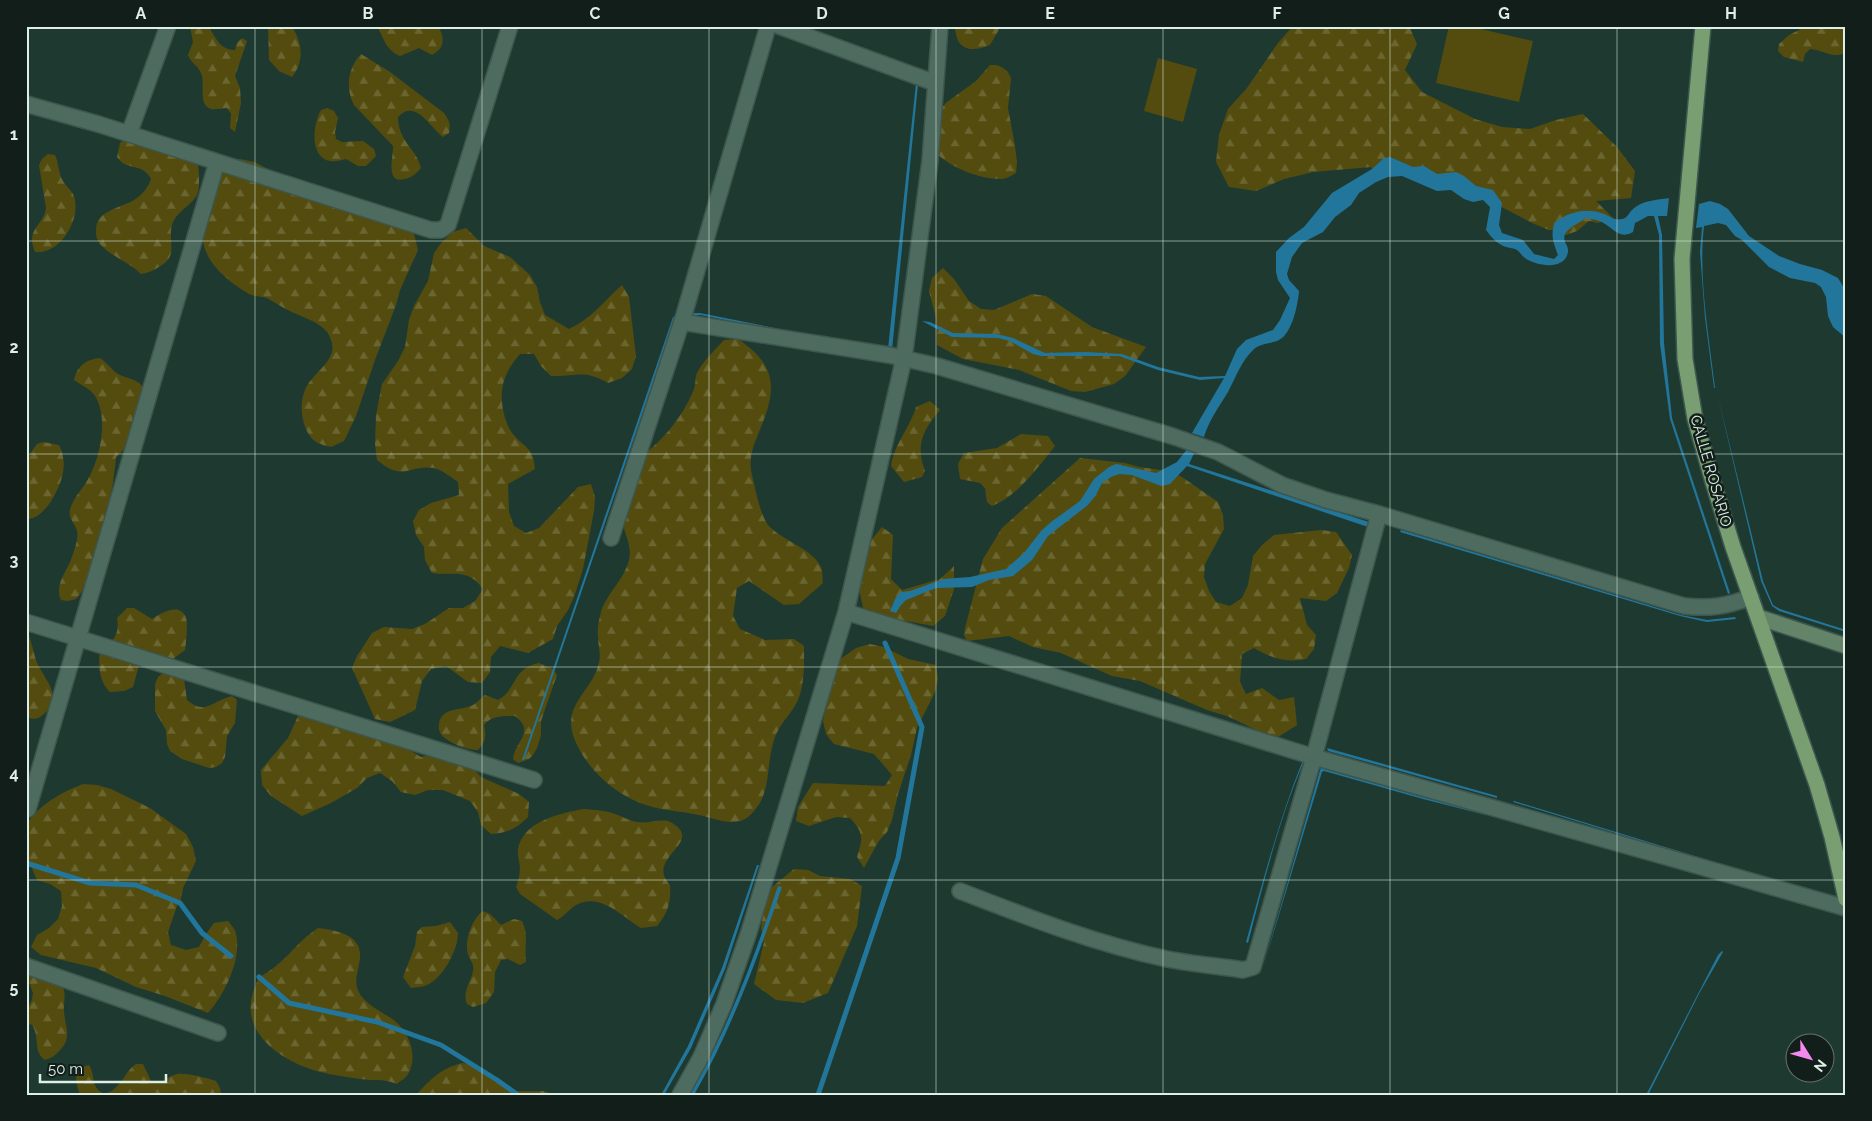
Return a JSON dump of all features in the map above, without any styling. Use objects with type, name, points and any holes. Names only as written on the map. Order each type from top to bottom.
[{"type":"main road","name":"CALLE ROSARIO","points":[[1703,26],[1682,259],[1685,359],[1695,419],[1733,547],[1817,785],[1832,837],[1846,899]]},
{"type":"street","points":[[129,134],[168,26]]},
{"type":"street","points":[[26,104],[129,134],[431,230],[441,230],[448,225],[510,26]]},
{"type":"street","points":[[611,538],[682,322],[768,26]]},
{"type":"street","points":[[779,26],[935,83]]},
{"type":"street","points":[[680,1095],[724,1004],[750,932],[846,612],[904,358],[930,161],[940,26]]},
{"type":"street","points":[[28,809],[217,162]]},
{"type":"street","points":[[682,322],[904,358],[938,366],[1172,436],[1218,452],[1282,485],[1326,500],[1379,514],[1684,606],[1715,608],[1730,605],[1751,597]]},
{"type":"street","points":[[960,891],[1032,919],[1104,942],[1167,958],[1243,970],[1253,967],[1314,757],[1379,514]]},
{"type":"street","points":[[846,612],[1314,757],[1846,908]]},
{"type":"street","points":[[1758,617],[1846,646]]},
{"type":"street","points":[[26,622],[534,780]]},
{"type":"street","points":[[26,966],[218,1033]]},
{"type":"green space","points":[[190,26],[208,26],[218,42],[225,48],[235,50],[237,43],[242,38],[247,41],[235,76],[240,88],[241,103],[235,132],[230,128],[231,114],[227,108],[211,109],[204,103],[201,73],[188,55],[193,42]]},
{"type":"green space","points":[[268,26],[292,26],[301,52],[299,64],[292,77],[279,71],[269,60]]},
{"type":"green space","points":[[377,26],[438,26],[443,39],[439,49],[432,55],[419,48],[400,56],[391,51]]},
{"type":"green space","points":[[955,26],[1001,26],[990,45],[970,49],[961,45]]},
{"type":"green space","points":[[1293,26],[1409,26],[1417,44],[1405,70],[1422,92],[1475,119],[1502,127],[1530,129],[1556,120],[1583,114],[1617,147],[1635,171],[1631,198],[1596,201],[1614,219],[1610,217],[1598,223],[1589,221],[1577,231],[1566,235],[1560,230],[1549,230],[1532,223],[1456,183],[1372,169],[1371,167],[1313,172],[1284,179],[1256,191],[1229,187],[1216,162],[1219,135],[1228,109],[1247,88],[1278,43]]},
{"type":"green space","points":[[1449,26],[1468,26],[1533,41],[1519,102],[1436,83]]},
{"type":"green space","points":[[1807,26],[1846,26],[1846,53],[1832,55],[1810,49],[1805,54],[1803,62],[1784,57],[1778,51],[1779,44],[1789,35]]},
{"type":"green space","points":[[361,54],[390,72],[444,113],[448,120],[449,133],[443,137],[416,112],[404,112],[398,117],[401,133],[419,161],[421,168],[414,175],[407,178],[398,180],[394,178],[392,174],[393,146],[354,105],[351,99],[349,78],[353,65]]},
{"type":"green space","points":[[1158,58],[1197,69],[1183,122],[1144,111]]},
{"type":"green space","points":[[990,65],[997,65],[1003,68],[1011,78],[1008,108],[1017,162],[1016,173],[1003,179],[984,177],[966,172],[936,153],[938,112],[947,102],[976,81]]},
{"type":"green space","points":[[327,108],[334,111],[338,118],[335,132],[336,139],[342,142],[363,141],[374,149],[376,156],[366,166],[358,166],[346,159],[330,161],[323,158],[319,153],[315,139],[316,123],[321,110]]},
{"type":"green space","points":[[125,139],[165,146],[178,140],[193,151],[198,167],[199,186],[197,195],[174,220],[171,232],[170,256],[162,265],[152,271],[141,274],[104,248],[96,235],[97,223],[101,218],[110,210],[137,198],[142,194],[151,179],[144,170],[125,164],[117,157],[120,143]]},
{"type":"green space","points":[[48,154],[55,155],[61,178],[74,197],[74,218],[71,227],[60,242],[52,248],[35,252],[32,238],[45,214],[46,208],[39,165]]},
{"type":"green space","points":[[240,159],[255,162],[280,176],[405,225],[414,234],[418,250],[400,290],[356,416],[344,441],[331,447],[316,442],[311,438],[307,432],[302,411],[305,390],[330,357],[332,341],[327,332],[307,318],[267,298],[251,295],[232,283],[216,268],[205,250],[203,230],[217,181],[231,164]]},
{"type":"green space","points":[[466,228],[484,246],[510,257],[530,275],[537,287],[545,315],[569,329],[591,315],[622,285],[629,297],[636,356],[632,369],[622,378],[608,383],[586,375],[551,376],[541,366],[534,354],[520,354],[511,365],[502,391],[504,415],[509,429],[531,452],[535,469],[508,484],[509,512],[514,526],[526,533],[539,528],[578,487],[591,484],[595,497],[583,569],[574,597],[557,626],[553,639],[528,653],[500,646],[491,657],[490,672],[482,683],[468,682],[446,666],[431,669],[422,681],[415,710],[390,722],[375,719],[352,668],[357,656],[372,633],[384,627],[412,629],[425,624],[449,608],[463,608],[475,601],[483,589],[472,578],[460,574],[432,573],[425,560],[424,547],[416,535],[413,521],[419,510],[431,503],[459,495],[458,482],[434,468],[425,467],[400,472],[386,467],[377,460],[375,444],[376,415],[382,384],[405,347],[409,320],[414,306],[428,281],[434,253],[453,232]]},
{"type":"green space","points":[[943,268],[954,279],[969,301],[981,309],[994,310],[1032,294],[1046,296],[1092,327],[1146,347],[1125,376],[1114,384],[1085,392],[1071,391],[1019,370],[963,359],[937,345],[936,318],[929,291],[932,278]]},
{"type":"green space","points":[[738,339],[760,358],[770,377],[770,400],[751,459],[751,470],[762,514],[768,525],[817,561],[822,569],[823,583],[799,604],[784,605],[749,581],[737,588],[733,616],[740,629],[765,640],[794,639],[804,646],[804,668],[799,698],[778,730],[774,740],[765,791],[761,800],[748,817],[737,822],[730,822],[652,807],[623,795],[603,779],[586,760],[574,738],[571,726],[574,708],[590,684],[599,662],[598,630],[601,612],[627,567],[629,560],[630,549],[624,530],[624,520],[642,460],[668,432],[683,411],[694,389],[697,373],[706,360],[724,340]]},
{"type":"green space","points":[[100,358],[119,375],[139,383],[145,391],[132,442],[116,457],[104,532],[92,572],[76,599],[61,600],[59,594],[60,583],[72,557],[77,537],[76,528],[70,516],[70,510],[96,462],[102,427],[99,405],[95,396],[74,380],[77,371],[83,364]]},
{"type":"green space","points":[[930,401],[940,410],[929,424],[922,438],[921,453],[925,471],[922,477],[904,482],[891,466],[893,458],[916,407]]},
{"type":"green space","points":[[1021,434],[1048,436],[1055,446],[1019,488],[992,506],[987,502],[985,488],[980,483],[960,479],[958,464],[964,453],[997,448]]},
{"type":"green space","points":[[43,442],[59,445],[64,465],[62,478],[55,494],[45,509],[39,515],[26,519],[26,459],[37,444]]},
{"type":"green space","points":[[1080,458],[1125,463],[1168,471],[1182,477],[1218,502],[1223,515],[1224,529],[1205,564],[1204,577],[1209,591],[1216,602],[1230,606],[1242,598],[1248,585],[1253,556],[1274,535],[1321,530],[1336,532],[1352,555],[1349,568],[1337,593],[1326,601],[1300,598],[1307,625],[1316,635],[1314,649],[1306,659],[1299,660],[1279,659],[1254,648],[1242,654],[1240,682],[1246,694],[1262,688],[1279,700],[1294,697],[1297,725],[1275,739],[1227,716],[1207,710],[1140,681],[1112,676],[1061,653],[1033,647],[1009,636],[967,641],[964,635],[965,628],[983,559],[1002,528]]},
{"type":"green space","points":[[882,527],[893,535],[891,579],[902,590],[940,579],[954,566],[954,589],[945,616],[933,626],[906,621],[878,622],[865,616],[859,589],[864,549]]},
{"type":"green space","points":[[127,608],[134,608],[152,619],[170,610],[179,610],[186,618],[187,624],[185,650],[173,659],[144,660],[139,665],[133,687],[124,691],[110,692],[106,688],[100,673],[100,651],[115,638],[118,624],[117,618]]},
{"type":"green space","points":[[26,630],[36,660],[52,693],[50,707],[42,716],[36,719],[26,717]]},
{"type":"green space","points":[[870,644],[884,647],[908,659],[936,665],[938,679],[935,692],[917,728],[892,820],[887,832],[878,842],[864,868],[857,857],[861,840],[860,832],[850,818],[836,817],[809,826],[796,821],[798,807],[813,783],[885,786],[892,775],[874,754],[834,744],[826,734],[823,721],[826,707],[823,693],[832,665],[856,648]]},
{"type":"green space","points":[[539,663],[553,669],[557,675],[541,721],[541,735],[537,748],[529,759],[518,763],[513,759],[524,732],[524,727],[515,716],[498,717],[487,722],[484,725],[484,742],[478,750],[456,745],[441,734],[439,729],[440,719],[447,712],[473,705],[485,695],[498,700],[509,691],[524,669]]},
{"type":"green space","points":[[168,669],[184,679],[187,700],[193,705],[199,707],[209,706],[232,696],[237,700],[235,723],[227,736],[225,757],[222,763],[216,767],[209,768],[182,759],[170,751],[167,744],[166,730],[155,711],[155,684],[158,677]]},
{"type":"green space","points":[[299,714],[400,740],[409,750],[421,757],[447,751],[472,767],[481,777],[519,794],[529,802],[528,817],[512,829],[491,834],[481,825],[478,812],[470,801],[443,790],[428,790],[415,795],[401,792],[392,781],[380,773],[367,778],[357,788],[331,803],[302,816],[271,796],[262,785],[261,770],[288,738]]},
{"type":"green space","points":[[83,784],[111,789],[150,808],[186,834],[193,847],[196,861],[183,888],[180,903],[177,906],[168,932],[171,945],[186,950],[199,947],[214,923],[228,921],[236,934],[237,944],[234,966],[220,997],[208,1013],[136,987],[96,968],[41,955],[31,947],[37,935],[49,928],[58,919],[62,906],[61,891],[50,884],[37,880],[26,855],[26,825],[44,805],[66,791]]},
{"type":"green space","points":[[584,809],[600,810],[637,822],[668,821],[680,830],[682,834],[681,840],[665,863],[663,870],[670,885],[670,897],[666,912],[657,926],[641,928],[611,908],[594,902],[576,905],[557,920],[520,894],[516,887],[520,871],[518,849],[521,839],[527,831],[554,816]]},
{"type":"green space","points":[[794,869],[808,870],[820,876],[850,879],[862,886],[857,926],[828,993],[803,1003],[776,1000],[754,984],[764,942],[761,928],[765,899],[772,887]]},
{"type":"green space","points":[[483,911],[490,914],[501,925],[514,919],[522,921],[526,936],[526,962],[520,965],[508,959],[501,960],[495,972],[494,992],[486,1003],[473,1007],[467,1004],[466,999],[466,991],[473,968],[467,952],[467,944],[473,923]]},
{"type":"green space","points":[[450,922],[458,933],[452,955],[444,970],[425,986],[411,988],[403,977],[415,946],[417,932],[422,927]]},
{"type":"green space","points":[[318,928],[339,932],[352,938],[357,943],[360,957],[356,982],[359,992],[370,1004],[396,1022],[409,1039],[412,1053],[411,1067],[407,1075],[397,1084],[384,1080],[360,1079],[329,1074],[302,1066],[276,1051],[256,1030],[252,1017],[251,1002],[259,977],[276,966]]},
{"type":"green space","points":[[26,974],[62,985],[64,992],[66,1040],[57,1053],[45,1060],[37,1048],[34,1028],[31,1024],[26,1027],[26,1011],[32,1000],[33,993]]},
{"type":"green space","points":[[462,1063],[475,1065],[503,1086],[516,1091],[543,1091],[557,1095],[416,1095],[436,1075]]},
{"type":"green space","points":[[136,1064],[143,1064],[152,1083],[162,1082],[177,1074],[192,1075],[216,1081],[221,1095],[80,1095],[76,1077],[79,1070],[83,1067],[89,1065],[96,1087],[103,1094],[118,1086]]},
{"type":"water","points":[[916,83],[918,84],[892,350],[884,353],[701,315],[679,316],[675,318],[524,760],[522,760],[673,317],[681,313],[700,313],[884,350],[888,349]]},
{"type":"water","points":[[1390,157],[1413,167],[1424,166],[1437,174],[1456,172],[1476,186],[1493,190],[1502,203],[1499,225],[1502,233],[1523,240],[1534,254],[1554,259],[1558,255],[1553,239],[1554,223],[1565,216],[1571,213],[1591,211],[1614,219],[1622,219],[1641,204],[1669,198],[1667,216],[1658,216],[1662,235],[1664,343],[1672,418],[1730,593],[1728,594],[1670,419],[1660,344],[1659,235],[1654,216],[1648,216],[1635,223],[1633,232],[1623,235],[1604,223],[1586,218],[1565,234],[1564,239],[1568,250],[1566,258],[1556,264],[1543,265],[1530,261],[1517,250],[1503,246],[1492,238],[1486,230],[1490,207],[1483,200],[1473,202],[1464,199],[1451,190],[1437,191],[1402,176],[1388,177],[1376,182],[1359,193],[1351,205],[1335,217],[1323,232],[1302,243],[1292,257],[1287,274],[1289,280],[1299,291],[1296,311],[1291,325],[1284,337],[1257,347],[1249,354],[1211,419],[1204,437],[1192,433],[1224,378],[1200,380],[1158,370],[1119,356],[1041,356],[1033,354],[1010,341],[998,338],[952,337],[922,321],[930,322],[953,333],[997,334],[1013,338],[1045,353],[1086,352],[1122,354],[1158,367],[1199,377],[1225,376],[1237,349],[1246,340],[1273,330],[1290,298],[1278,280],[1276,252],[1289,238],[1304,227],[1332,193],[1372,169],[1384,158]]},
{"type":"water","points":[[1710,201],[1728,209],[1749,236],[1779,256],[1822,270],[1838,278],[1844,288],[1843,307],[1846,312],[1846,338],[1833,327],[1828,316],[1826,297],[1821,287],[1815,283],[1790,278],[1769,267],[1742,240],[1735,236],[1726,225],[1718,223],[1704,226],[1703,286],[1714,388],[1705,318],[1700,252],[1702,227],[1696,228],[1699,204]]},
{"type":"water","points":[[1718,397],[1763,581],[1773,605],[1780,609],[1846,630],[1846,632],[1779,611],[1772,606],[1761,581]]},
{"type":"water","points":[[1191,444],[1197,447],[1189,464],[1372,523],[1371,528],[1187,466],[1170,484],[1161,486],[1132,475],[1119,474],[1102,483],[1088,505],[1048,536],[1032,560],[1013,576],[989,580],[972,587],[936,588],[906,600],[896,613],[890,611],[896,597],[901,592],[910,591],[944,579],[970,577],[1006,569],[1024,553],[1041,531],[1080,501],[1094,479],[1109,467],[1116,464],[1156,473],[1177,462]]},
{"type":"water","points":[[1401,530],[1681,615],[1707,620],[1735,617],[1736,619],[1707,622],[1680,616],[1400,532]]},
{"type":"water","points":[[1327,748],[1497,796],[1497,798],[1328,751]]},
{"type":"water","points":[[1303,760],[1273,851],[1248,943],[1246,942],[1272,850],[1286,805]]},
{"type":"water","points":[[1321,767],[1422,797],[1486,813],[1486,815],[1322,772],[1263,968]]},
{"type":"water","points":[[1513,802],[1747,872],[1747,873]]},
{"type":"water","points":[[757,865],[759,865],[725,969],[691,1048],[664,1095],[661,1095],[688,1046],[722,968]]},
{"type":"water","points":[[778,886],[782,887],[743,993],[708,1070],[694,1095],[690,1095],[704,1070],[739,993]]},
{"type":"water","points":[[1722,951],[1648,1095],[1646,1095],[1718,955]]},
{"type":"waterway","points":[[818,1095],[898,858],[922,727],[885,643]]},
{"type":"waterway","points":[[26,863],[90,883],[136,885],[180,903],[202,933],[231,956]]},
{"type":"waterway","points":[[259,977],[289,1003],[377,1022],[441,1045],[518,1095]]}]
